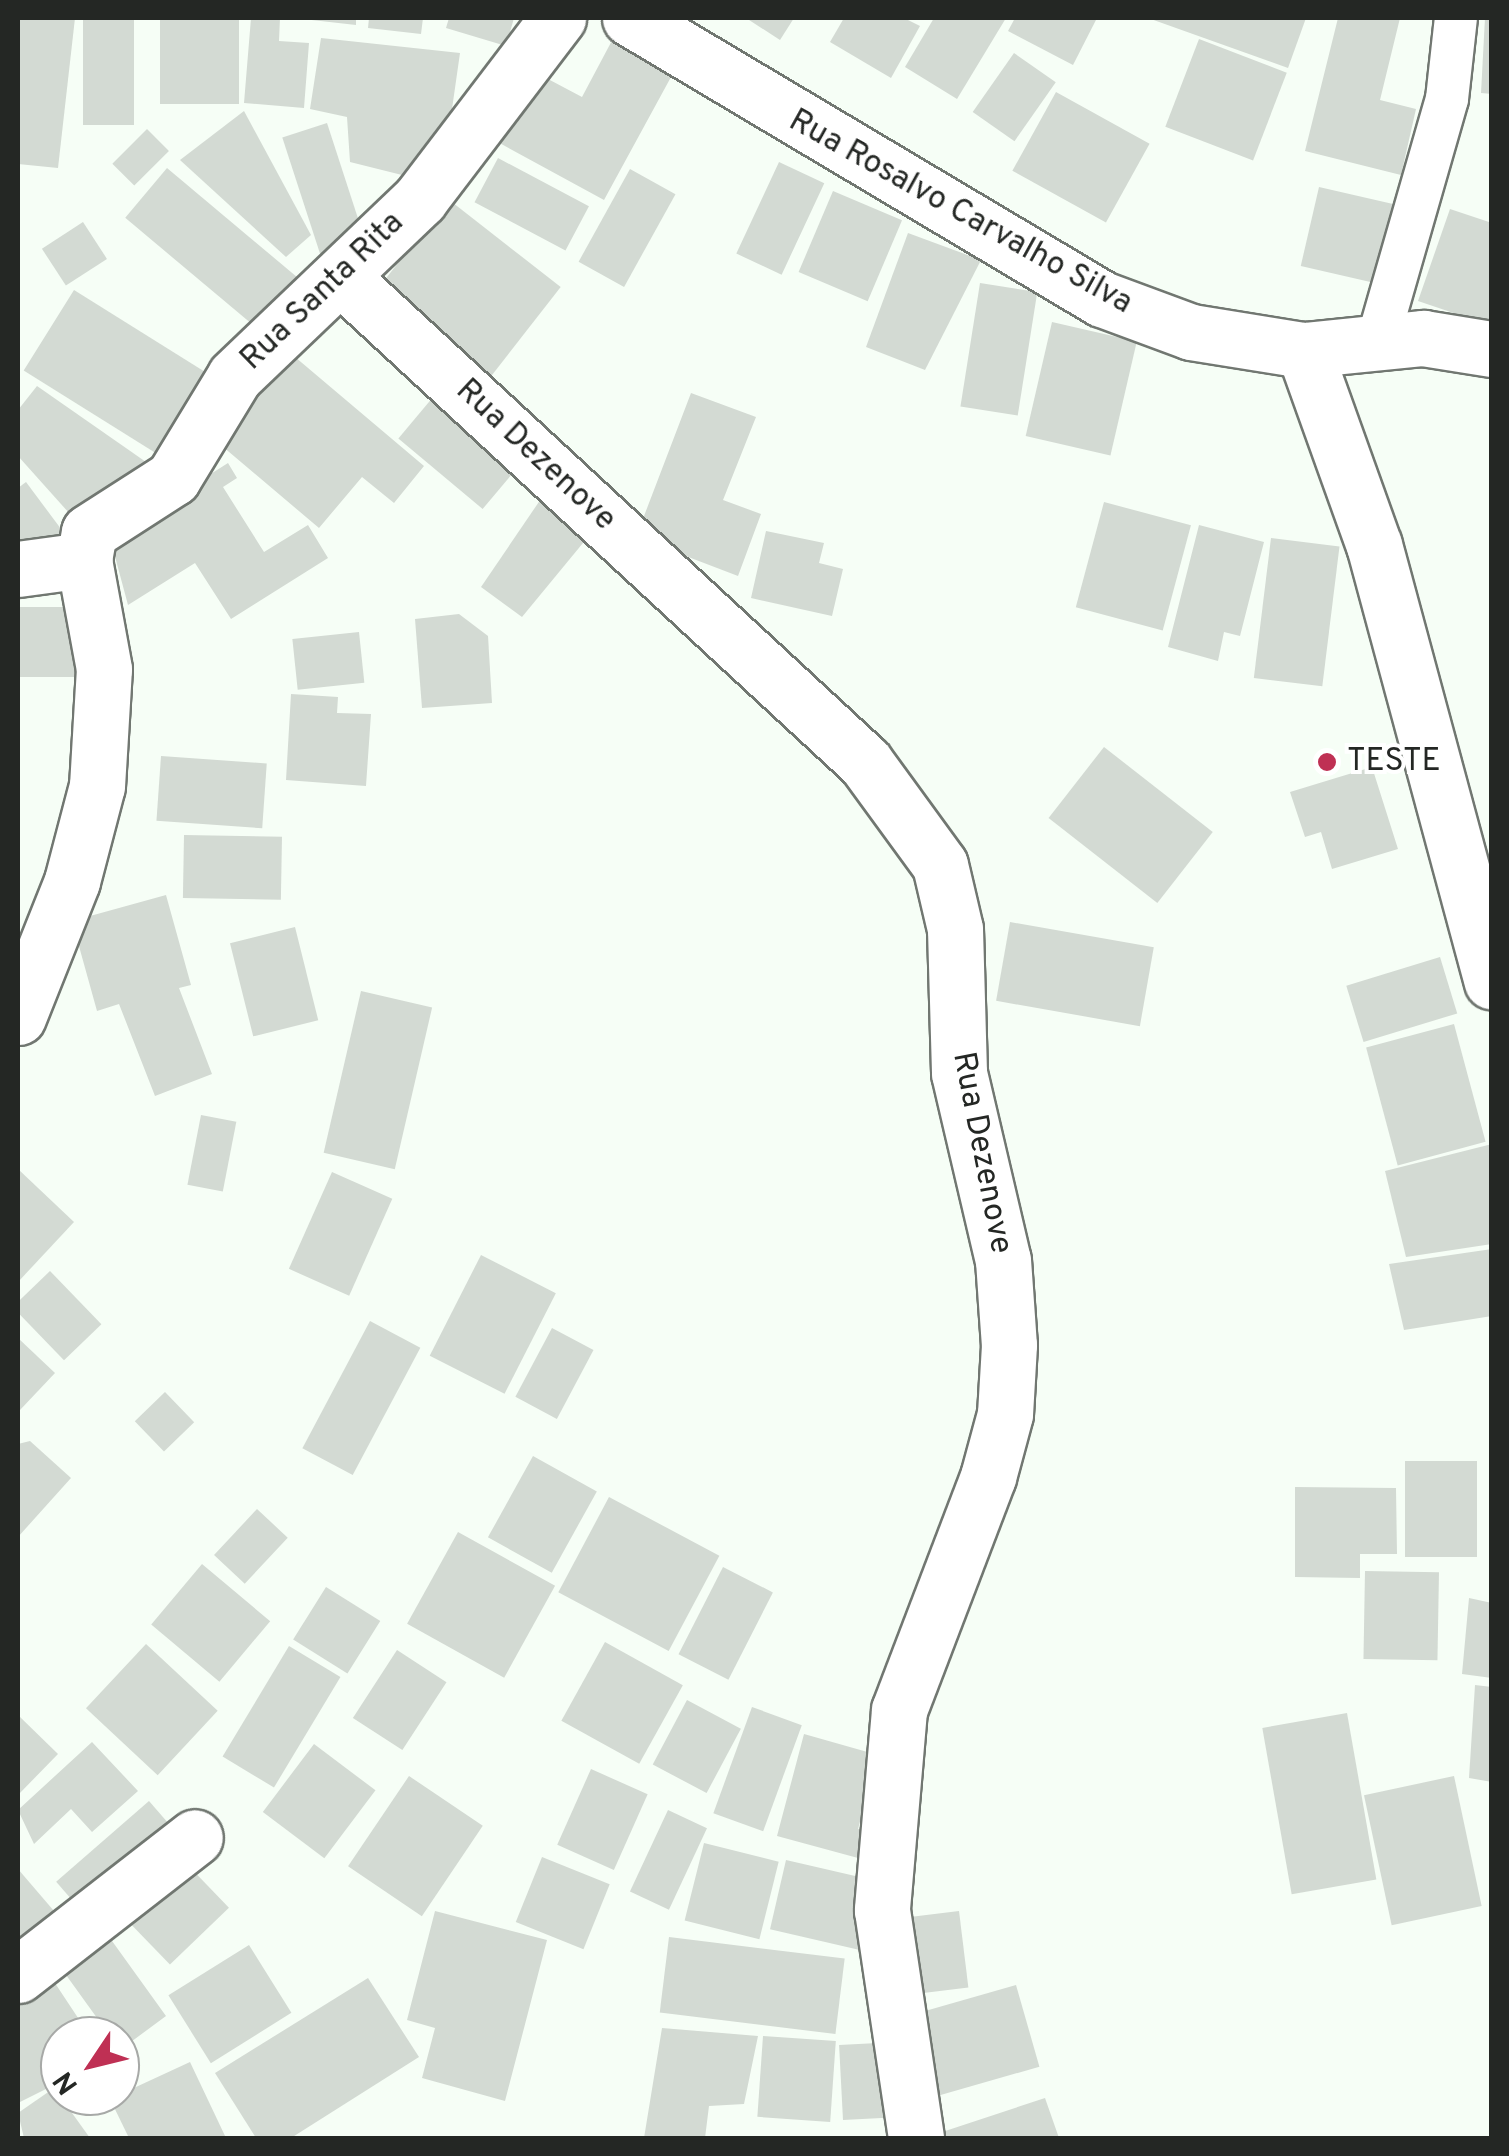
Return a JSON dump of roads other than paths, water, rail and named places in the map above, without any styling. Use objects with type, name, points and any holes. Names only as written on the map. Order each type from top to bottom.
[{"type":"street","name":"Rua Santa Rita","points":[[84,560],[89,532],[172,478],[235,376],[343,279],[420,200],[558,18]]},
{"type":"street","name":"Rua Rosalvo Carvalho Silva","points":[[630,18],[1102,298],[1192,332],[1304,350],[1423,338],[1492,349]]},
{"type":"street","name":"Rua Dezenove","points":[[343,279],[865,762],[940,865],[956,929],[958,1073],[1003,1260],[1010,1344],[1005,1414],[988,1477],[899,1710],[882,1910],[916,2138]]},
{"type":"street","points":[[1304,350],[1374,545],[1492,981]]},
{"type":"street","points":[[18,569],[84,560],[104,669],[97,786],[72,882],[18,1016]]},
{"type":"street","points":[[18,1975],[195,1837]]},
{"type":"lane","points":[[1377,343],[1448,99],[1456,18]]},
{"type":"place","name":"TESTE","points":[[1327,762]]}]
